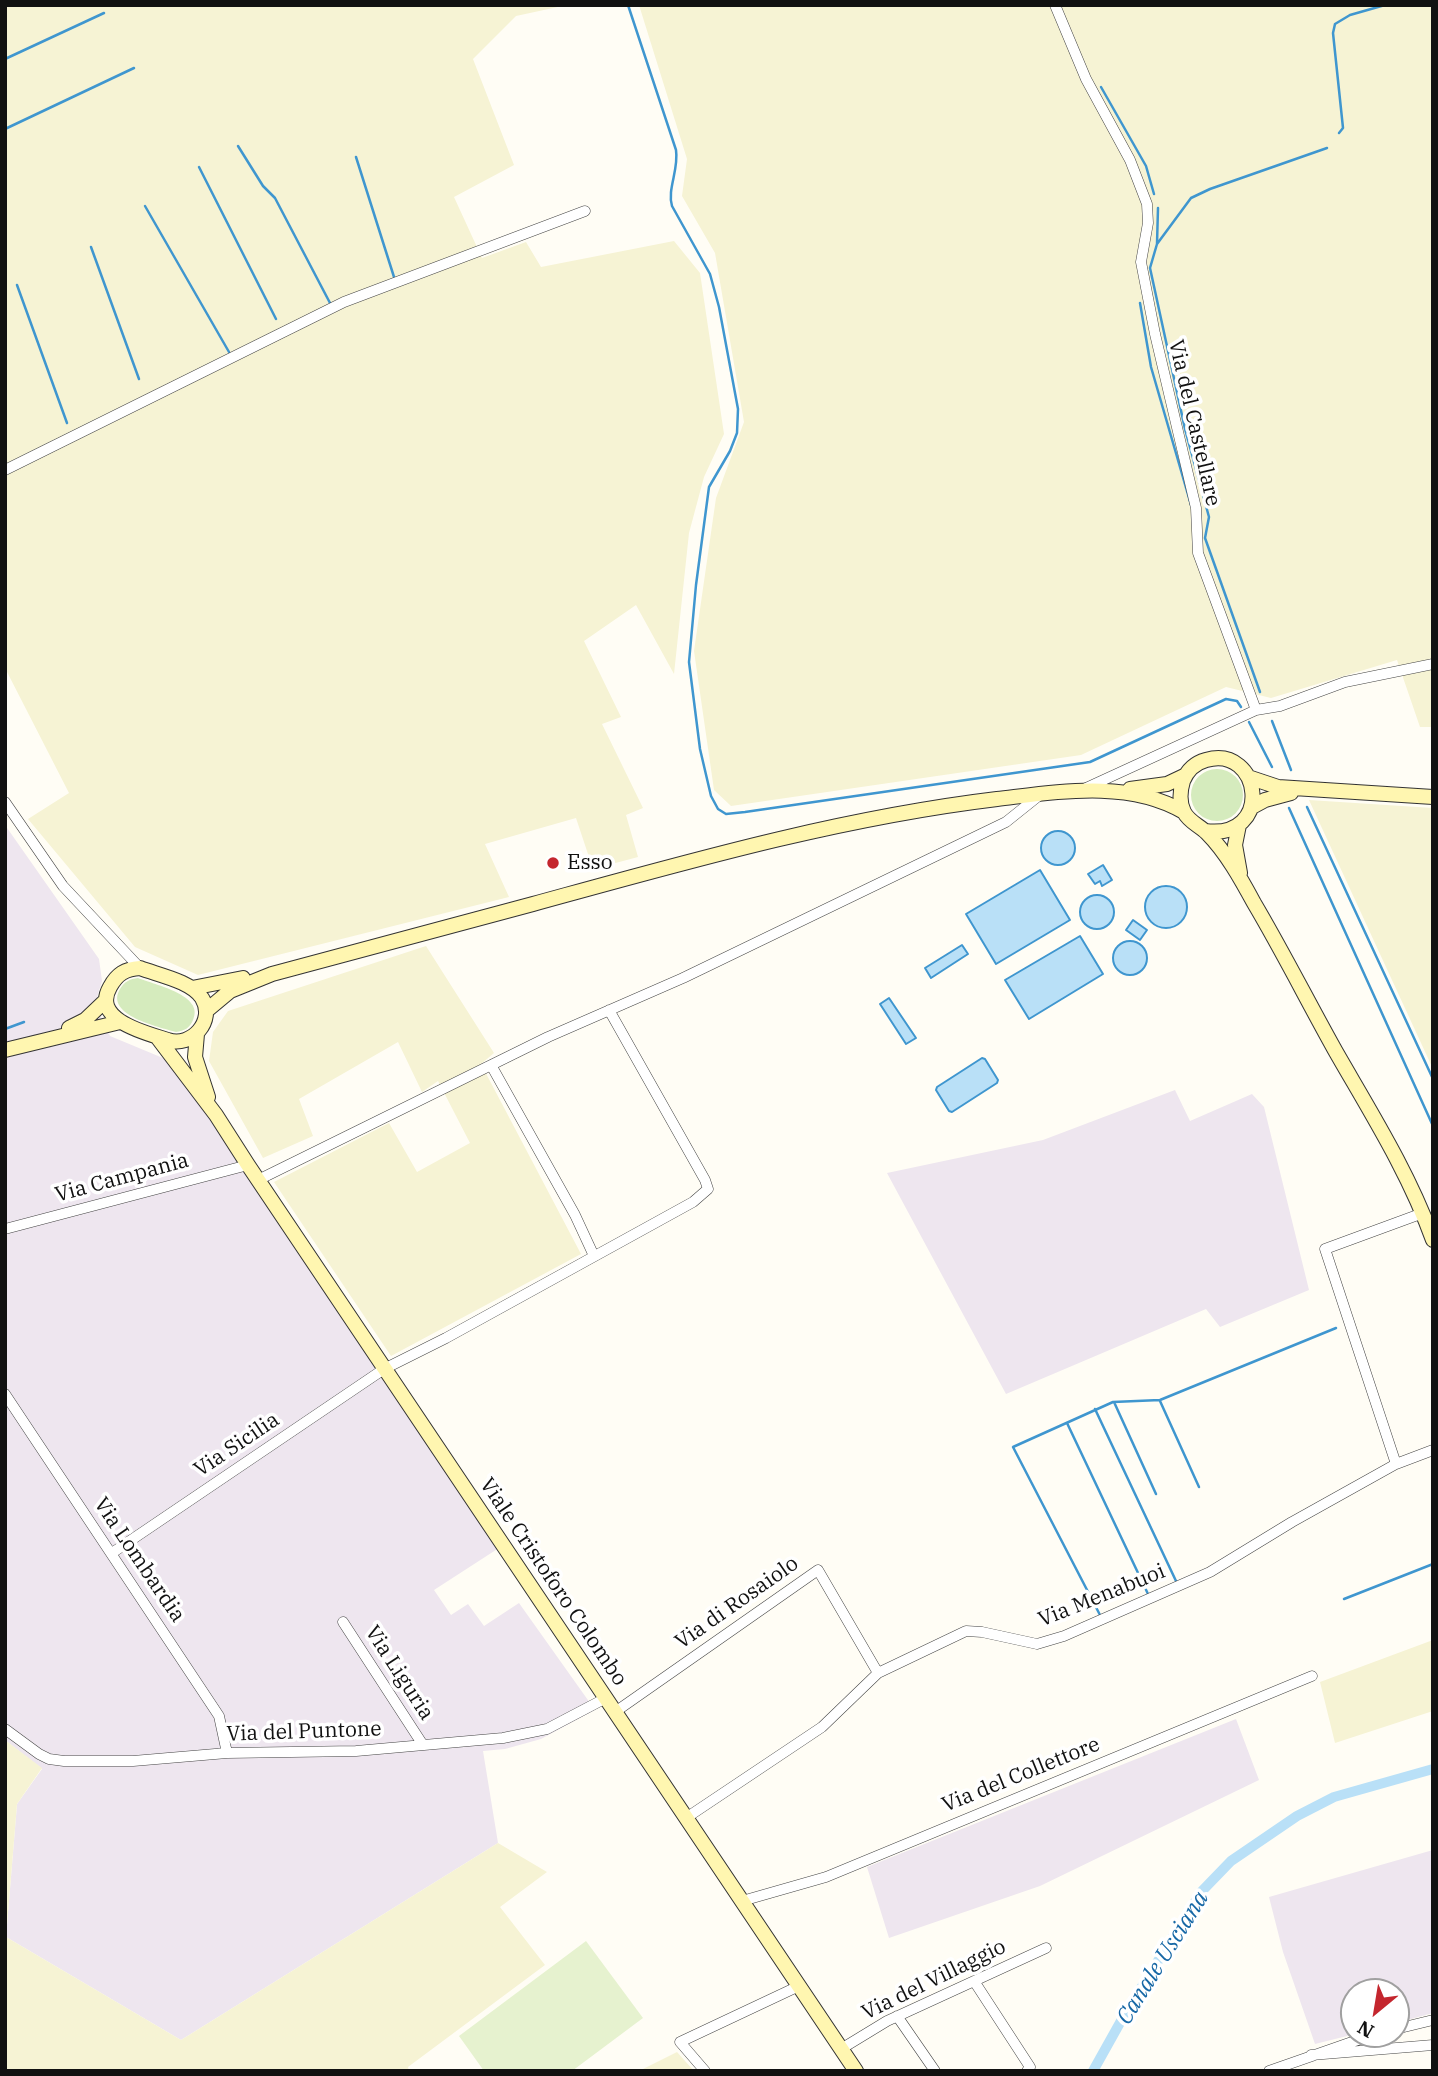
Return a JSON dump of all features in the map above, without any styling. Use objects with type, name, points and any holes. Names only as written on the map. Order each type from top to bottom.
[{"type":"main road","points":[[1110,792],[1167,784],[1186,775],[1200,762],[1216,759],[1234,763],[1248,777],[1253,788],[1252,807]]},
{"type":"main road","points":[[1186,775],[1180,789],[1184,812],[1193,823],[1205,831],[1242,881],[1390,1144],[1433,1240]]},
{"type":"main road","points":[[1248,777],[1278,787],[1433,797]]},
{"type":"main road","points":[[1242,881],[1235,845],[1239,825],[1252,807],[1281,794],[1310,790]]},
{"type":"main road","points":[[192,988],[272,974],[812,830],[946,806],[1080,791],[1110,792],[1159,800],[1184,812]]},
{"type":"main road","points":[[1205,831],[1226,831],[1239,825]]},
{"type":"main road","points":[[140,968],[192,988],[202,999],[206,1011],[204,1024],[197,1034],[187,1041],[175,1043],[120,1023],[109,1012],[106,1000],[107,991],[118,975],[127,969],[140,968]]},
{"type":"main road","points":[[206,1011],[230,991],[272,974]]},
{"type":"main road","points":[[38,1041],[85,1020],[106,1000]]},
{"type":"main road","points":[[5,1050],[120,1023]]},
{"type":"main road","name":"Viale Cristoforo Colombo","points":[[197,1034],[195,1057],[216,1115]]},
{"type":"main road","name":"Viale Cristoforo Colombo","points":[[157,1037],[216,1115],[856,2071]]},
{"type":"street","name":"Via del Castellare","points":[[1055,5],[1086,79],[1130,160],[1147,204],[1148,223],[1141,262],[1196,508],[1198,553],[1255,710]]},
{"type":"street","points":[[5,470],[344,302],[585,211]]},
{"type":"street","points":[[1080,791],[1255,710],[1280,706],[1345,682],[1433,664]]},
{"type":"street","points":[[258,1180],[491,1065],[683,978],[1006,822],[1041,794]]},
{"type":"street","points":[[5,802],[63,886],[140,968]]},
{"type":"street","name":"Via Sicilia","points":[[112,1553],[384,1369],[446,1339],[693,1202],[708,1189],[609,1010]]},
{"type":"street","points":[[491,1065],[575,1215],[594,1256]]},
{"type":"street","name":"Via Campania","points":[[5,1228],[248,1166]]},
{"type":"street","points":[[1396,1464],[1325,1249],[1423,1213]]},
{"type":"street","name":"Via Lombardia","points":[[5,1394],[219,1716],[227,1753]]},
{"type":"street","name":"Via Menabuoi","points":[[686,1818],[822,1727],[878,1672],[966,1631],[1037,1644],[1064,1636],[1210,1572],[1396,1464],[1433,1450]]},
{"type":"street","name":"Via di Rosaiolo","points":[[615,1712],[818,1570],[878,1672]]},
{"type":"street","name":"Via Liguria","points":[[343,1622],[423,1745]]},
{"type":"street","name":"Via del Collettore","points":[[742,1901],[826,1877],[1312,1676]]},
{"type":"street","name":"Via del Puntone","points":[[5,1729],[48,1759],[64,1761],[133,1761],[227,1753],[356,1751],[503,1738],[547,1728],[606,1698]]},
{"type":"street","name":"Via del Villaggio","points":[[841,2049],[897,2017],[1046,1948]]},
{"type":"street","points":[[975,1981],[1030,2067],[1027,2071]]},
{"type":"street","points":[[705,2071],[680,2042],[799,1986]]},
{"type":"street","points":[[897,2017],[934,2071]]},
{"type":"street","points":[[1410,2026],[1433,2020]]},
{"type":"street","points":[[1269,2071],[1340,2045]]},
{"type":"street","points":[[1311,2055],[1433,2045]]},
{"type":"shaded area","points":[[5,5],[567,5],[516,16],[473,59],[514,165],[454,197],[482,258],[526,242],[541,267],[674,241],[700,273],[724,434],[704,477],[689,533],[674,674],[636,605],[584,641],[621,717],[602,724],[643,808],[626,815],[638,857],[593,869],[576,818],[485,844],[509,897],[198,975],[135,947],[28,819],[69,793],[5,668]]},
{"type":"shaded area","points":[[639,5],[1433,5],[1433,727],[1420,727],[1397,660],[1271,698],[1226,687],[1081,755],[731,806],[714,790],[694,651],[716,498],[744,422],[715,253],[682,196],[687,159]]},
{"type":"shaded area","points":[[1309,800],[1433,808],[1433,1069]]},
{"type":"shaded area","points":[[5,825],[99,959],[102,981],[95,1004],[110,1036],[175,1063],[502,1546],[434,1590],[451,1615],[468,1604],[484,1626],[519,1603],[595,1710],[541,1739],[505,1749],[483,1751],[498,1843],[181,2040],[6,1937],[17,1804],[42,1769],[5,1740]]},
{"type":"shaded area","points":[[426,946],[494,1053],[481,1064],[581,1254],[391,1356],[274,1182],[389,1123],[417,1172],[470,1143],[438,1081],[422,1092],[398,1042],[299,1099],[313,1136],[263,1158],[209,1061],[213,1032],[228,1011]]},
{"type":"shaded area","points":[[1175,1090],[1190,1121],[1252,1094],[1264,1107],[1309,1290],[1220,1327],[1206,1309],[1006,1394],[887,1173],[1043,1140]]},
{"type":"shaded area","points":[[1433,1640],[1433,1711],[1335,1743],[1320,1682]]},
{"type":"shaded area","points":[[1236,1719],[1259,1780],[1040,1886],[889,1938],[867,1867]]},
{"type":"shaded area","points":[[5,1740],[42,1768],[17,1804],[6,1937],[181,2040],[498,1843],[547,1872],[500,1907],[545,1965],[408,2067],[409,2071],[5,2071]]},
{"type":"shaded area","points":[[1433,1850],[1433,2013],[1410,2019],[1410,1978],[1340,1978],[1340,2038],[1315,2044],[1283,1952],[1269,1897]]},
{"type":"shaded area","points":[[677,2052],[694,2071],[639,2071]]},
{"type":"green space","points":[[1217,769],[1227,771],[1235,777],[1241,785],[1241,805],[1235,813],[1227,819],[1217,821],[1207,819],[1199,813],[1193,805],[1191,795],[1193,785],[1199,777],[1207,771]]},
{"type":"green space","points":[[138,978],[176,992],[192,1004],[195,1011],[188,1027],[176,1032],[126,1013],[117,998],[120,989],[128,981]]},
{"type":"green space","points":[[586,1941],[643,2018],[572,2071],[484,2071],[459,2036]]},
{"type":"water","points":[[1058,831],[1070,836],[1075,848],[1070,860],[1058,865],[1046,860],[1041,848],[1046,836]]},
{"type":"water","points":[[1103,865],[1112,880],[1102,886],[1100,881],[1095,884],[1088,874]]},
{"type":"water","points":[[1040,870],[1070,920],[996,964],[966,914]]},
{"type":"water","points":[[1166,886],[1181,892],[1187,907],[1181,922],[1166,928],[1151,922],[1145,907],[1151,892]]},
{"type":"water","points":[[1097,895],[1109,900],[1114,912],[1109,924],[1097,929],[1085,924],[1080,912],[1085,900]]},
{"type":"water","points":[[1133,920],[1147,930],[1140,940],[1126,930]]},
{"type":"water","points":[[1080,936],[1103,974],[1029,1019],[1005,980]]},
{"type":"water","points":[[1130,941],[1142,946],[1147,958],[1142,970],[1130,975],[1118,970],[1113,958],[1118,946]]},
{"type":"water","points":[[962,945],[968,954],[931,978],[925,968]]},
{"type":"water","points":[[889,998],[916,1038],[906,1044],[880,1004]]},
{"type":"water","points":[[982,1058],[998,1080],[997,1083],[952,1112],[949,1111],[936,1090],[937,1087]]},
{"type":"waterway","points":[[628,5],[676,150],[672,206],[710,274],[719,307],[738,409],[737,433],[709,487],[689,662],[700,749],[711,796],[718,809],[726,814],[745,812],[1090,762],[1226,699],[1237,701],[1241,707]]},
{"type":"waterway","points":[[1339,133],[1343,128],[1333,33],[1335,24],[1350,15],[1385,5]]},
{"type":"waterway","points":[[5,59],[104,13]]},
{"type":"waterway","points":[[5,129],[134,68]]},
{"type":"waterway","points":[[1101,87],[1146,166],[1154,194]]},
{"type":"waterway","points":[[238,146],[263,186],[275,198],[330,303]]},
{"type":"waterway","points":[[1157,244],[1191,198],[1327,148]]},
{"type":"waterway","points":[[356,157],[394,277]]},
{"type":"waterway","points":[[199,167],[276,319]]},
{"type":"waterway","points":[[145,206],[229,352]]},
{"type":"waterway","points":[[1158,208],[1157,244],[1150,268],[1185,429],[1209,517],[1205,538],[1260,692]]},
{"type":"waterway","points":[[91,247],[139,379]]},
{"type":"waterway","points":[[17,285],[67,423]]},
{"type":"waterway","points":[[1140,303],[1151,367],[1191,505]]},
{"type":"waterway","points":[[1272,721],[1291,770]]},
{"type":"waterway","points":[[1249,722],[1272,767]]},
{"type":"waterway","points":[[1307,807],[1433,1079]]},
{"type":"waterway","points":[[1289,808],[1433,1126]]},
{"type":"waterway","points":[[5,1029],[24,1022]]},
{"type":"waterway","points":[[1100,1615],[1013,1447],[1113,1402],[1160,1400],[1336,1328]]},
{"type":"waterway","points":[[1160,1401],[1199,1487]]},
{"type":"waterway","points":[[1114,1402],[1156,1494]]},
{"type":"waterway","points":[[1095,1409],[1176,1581]]},
{"type":"waterway","points":[[1067,1423],[1148,1594]]},
{"type":"waterway","points":[[1344,1599],[1433,1564]]},
{"type":"waterway","name":"Canale Usciana","points":[[1093,2071],[1126,2012],[1202,1891],[1231,1861],[1297,1816],[1334,1797],[1433,1769]]},
{"type":"place","name":"Esso","points":[[553,863]]}]
